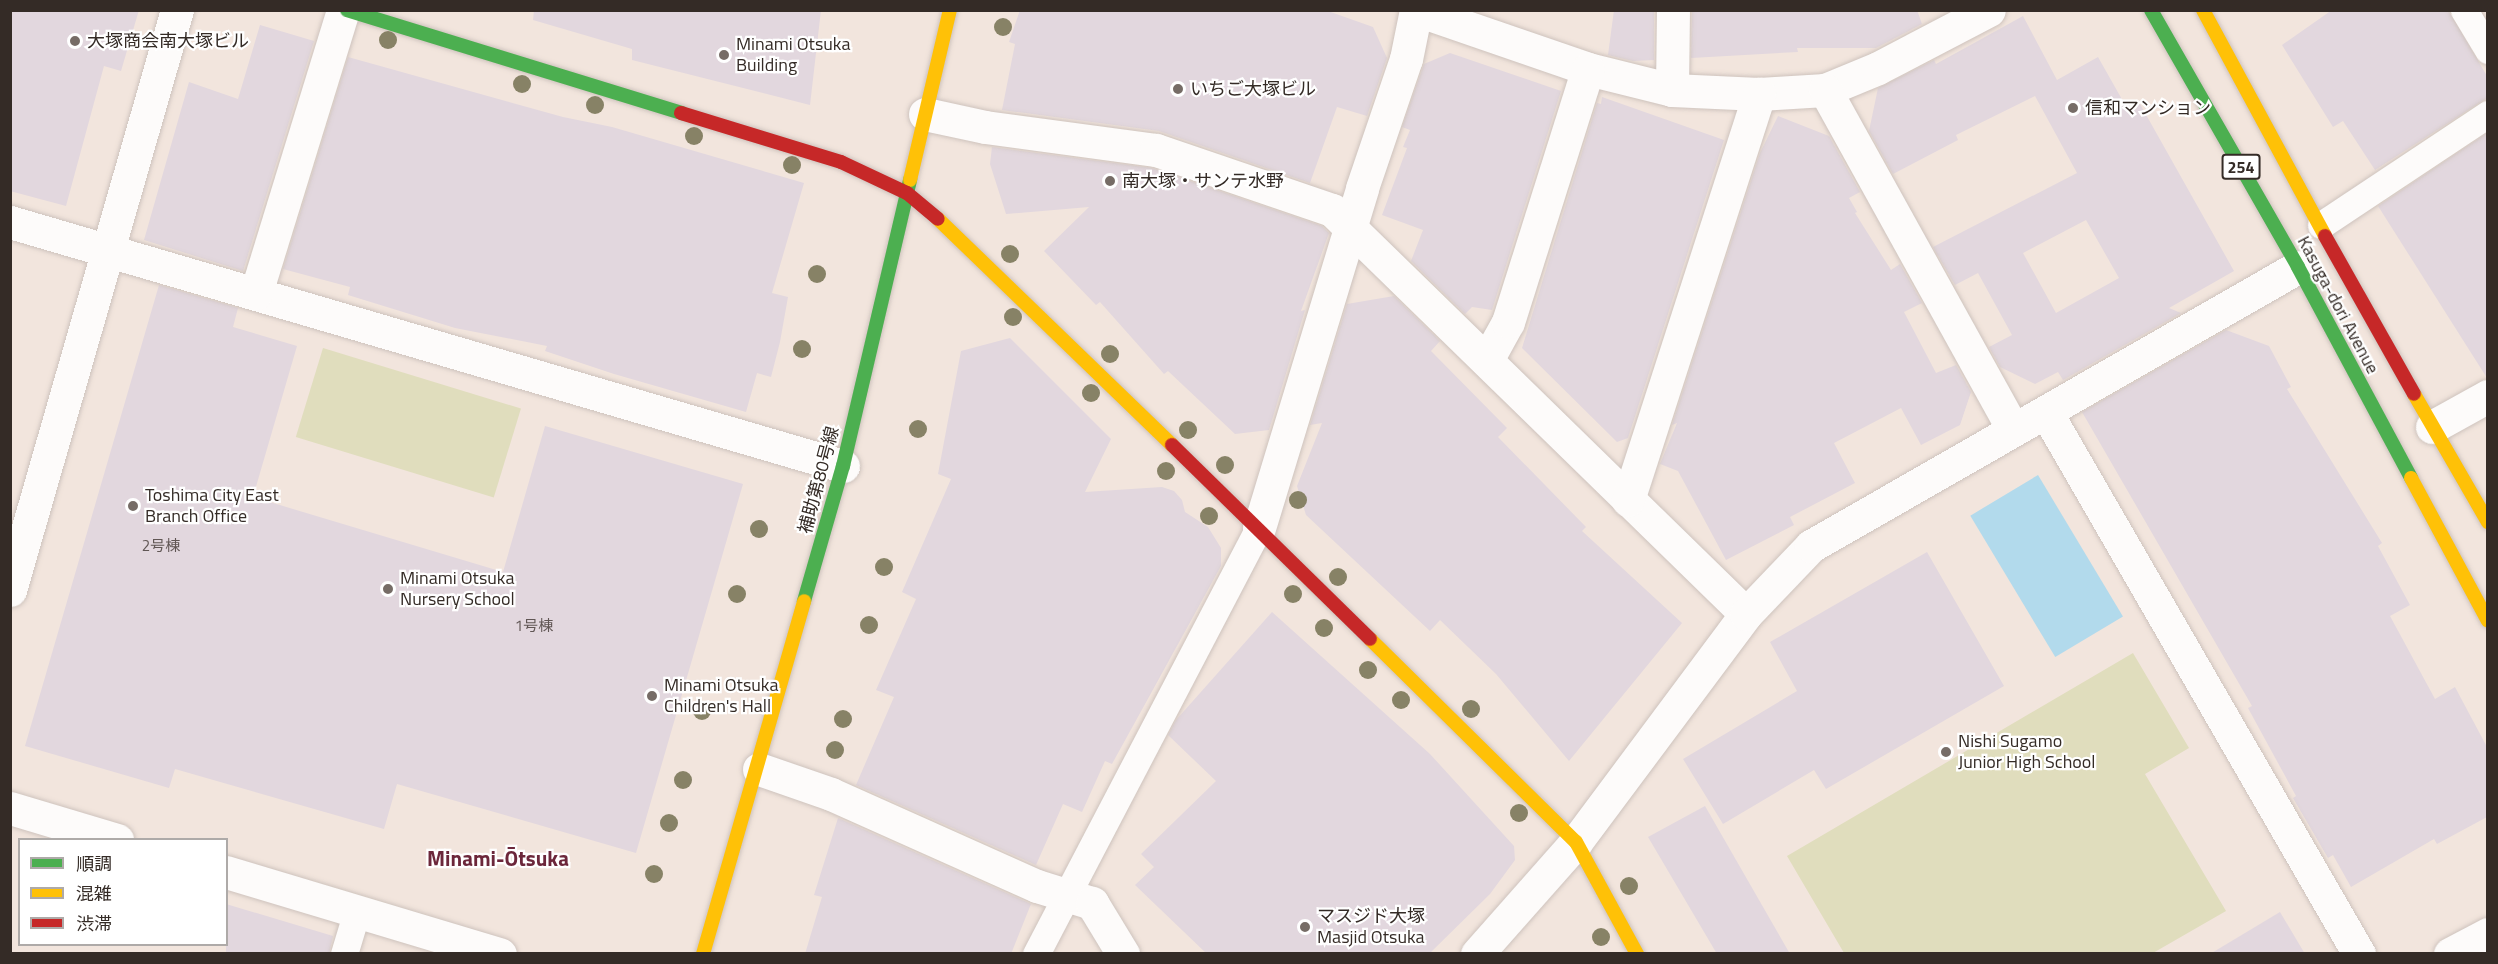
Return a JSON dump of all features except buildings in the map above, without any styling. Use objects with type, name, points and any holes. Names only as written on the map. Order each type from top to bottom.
[{"type":"main road","points":[[347,10],[841,162],[907,193],[964,242],[1259,528],[1576,842],[1637,954]]},
{"type":"main road","name":"補助第80号線","points":[[703,954],[759,769],[843,466],[950,10]]},
{"type":"main road","name":"Kasuga-dori Avenue","points":[[2151,10],[2298,267],[2487,621]]},
{"type":"main road","name":"Kasuga-dori Avenue","points":[[2203,10],[2432,427],[2487,522]]},
{"type":"street","points":[[10,590],[17,553],[109,249],[177,10]]},
{"type":"street","points":[[256,293],[343,10]]},
{"type":"street","points":[[1259,528],[1350,229],[1406,59],[1416,10],[1588,69],[1672,90],[1759,94],[1825,90],[1878,68],[1989,10]]},
{"type":"street","points":[[1672,10],[1672,90]]},
{"type":"street","points":[[1487,360],[1508,322],[1588,69]]},
{"type":"street","points":[[1825,90],[2013,429]]},
{"type":"street","points":[[1628,500],[1759,94]]},
{"type":"street","points":[[925,114],[984,127],[1156,150],[1332,210],[1746,614]]},
{"type":"street","points":[[10,222],[109,249],[843,466]]},
{"type":"street","points":[[1477,954],[1576,842],[1746,614],[1812,546],[2298,267]]},
{"type":"street","points":[[2432,427],[2487,396]]},
{"type":"street","points":[[2046,412],[2359,954]]},
{"type":"street","points":[[759,769],[831,794],[1037,886],[1092,903],[1123,954]]},
{"type":"street","points":[[10,808],[110,838]]},
{"type":"street","points":[[228,873],[500,954]]},
{"type":"street","points":[[2450,954],[2487,934]]},
{"type":"lane","points":[[2464,10],[2487,50]]},
{"type":"lane","points":[[2320,225],[2487,114]]},
{"type":"lane","points":[[1036,954],[1259,528]]},
{"type":"lane","points":[[344,954],[357,911]]},
{"type":"shaded area","points":[[323,348],[521,409],[494,497],[296,437]]},
{"type":"shaded area","points":[[2133,653],[2189,748],[2145,774],[2226,911],[2153,953],[1844,953],[1787,856]]},
{"type":"water","points":[[2038,475],[2123,616],[2055,657],[1970,516]]},
{"type":"traffic: fast","points":[[347,10],[681,113]]},
{"type":"traffic: fast","points":[[2151,10],[2298,267],[2411,478]]},
{"type":"traffic: fast","points":[[804,601],[843,466],[910,180]]},
{"type":"traffic: slow","points":[[910,180],[950,10]]},
{"type":"traffic: slow","points":[[2203,10],[2325,236]]},
{"type":"traffic: slow","points":[[938,219],[1172,445]]},
{"type":"traffic: slow","points":[[2414,394],[2488,522]]},
{"type":"traffic: slow","points":[[2411,478],[2488,621]]},
{"type":"traffic: slow","points":[[703,954],[804,601]]},
{"type":"traffic: slow","points":[[1370,639],[1576,842],[1637,954]]},
{"type":"traffic: jam","points":[[681,113],[841,162],[907,193],[938,219]]},
{"type":"traffic: jam","points":[[2325,236],[2414,394]]},
{"type":"traffic: jam","points":[[1172,445],[1370,639]]},
{"type":"place","name":"大塚商会南大塚ビル","points":[[75,41]]},
{"type":"place","name":"Minami Otsuka Building","points":[[724,55]]},
{"type":"place","name":"いちご大塚ビル","points":[[1178,89]]},
{"type":"place","name":"信和マンション","points":[[2073,108]]},
{"type":"place","name":"南大塚・サンテ水野","points":[[1110,181]]},
{"type":"place","name":"Toshima City East Branch Office","points":[[133,506]]},
{"type":"place","name":"Minami Otsuka Nursery School","points":[[388,589]]},
{"type":"place","name":"Minami Otsuka Children's Hall","points":[[652,696]]},
{"type":"place","name":"Nishi Sugamo Junior High School","points":[[1946,752]]},
{"type":"place","name":"マスジド大塚 Masjid Otsuka","points":[[1305,927]]},
{"type":"district","name":"Minami-Ōtsuka","points":[[498,858]]}]
